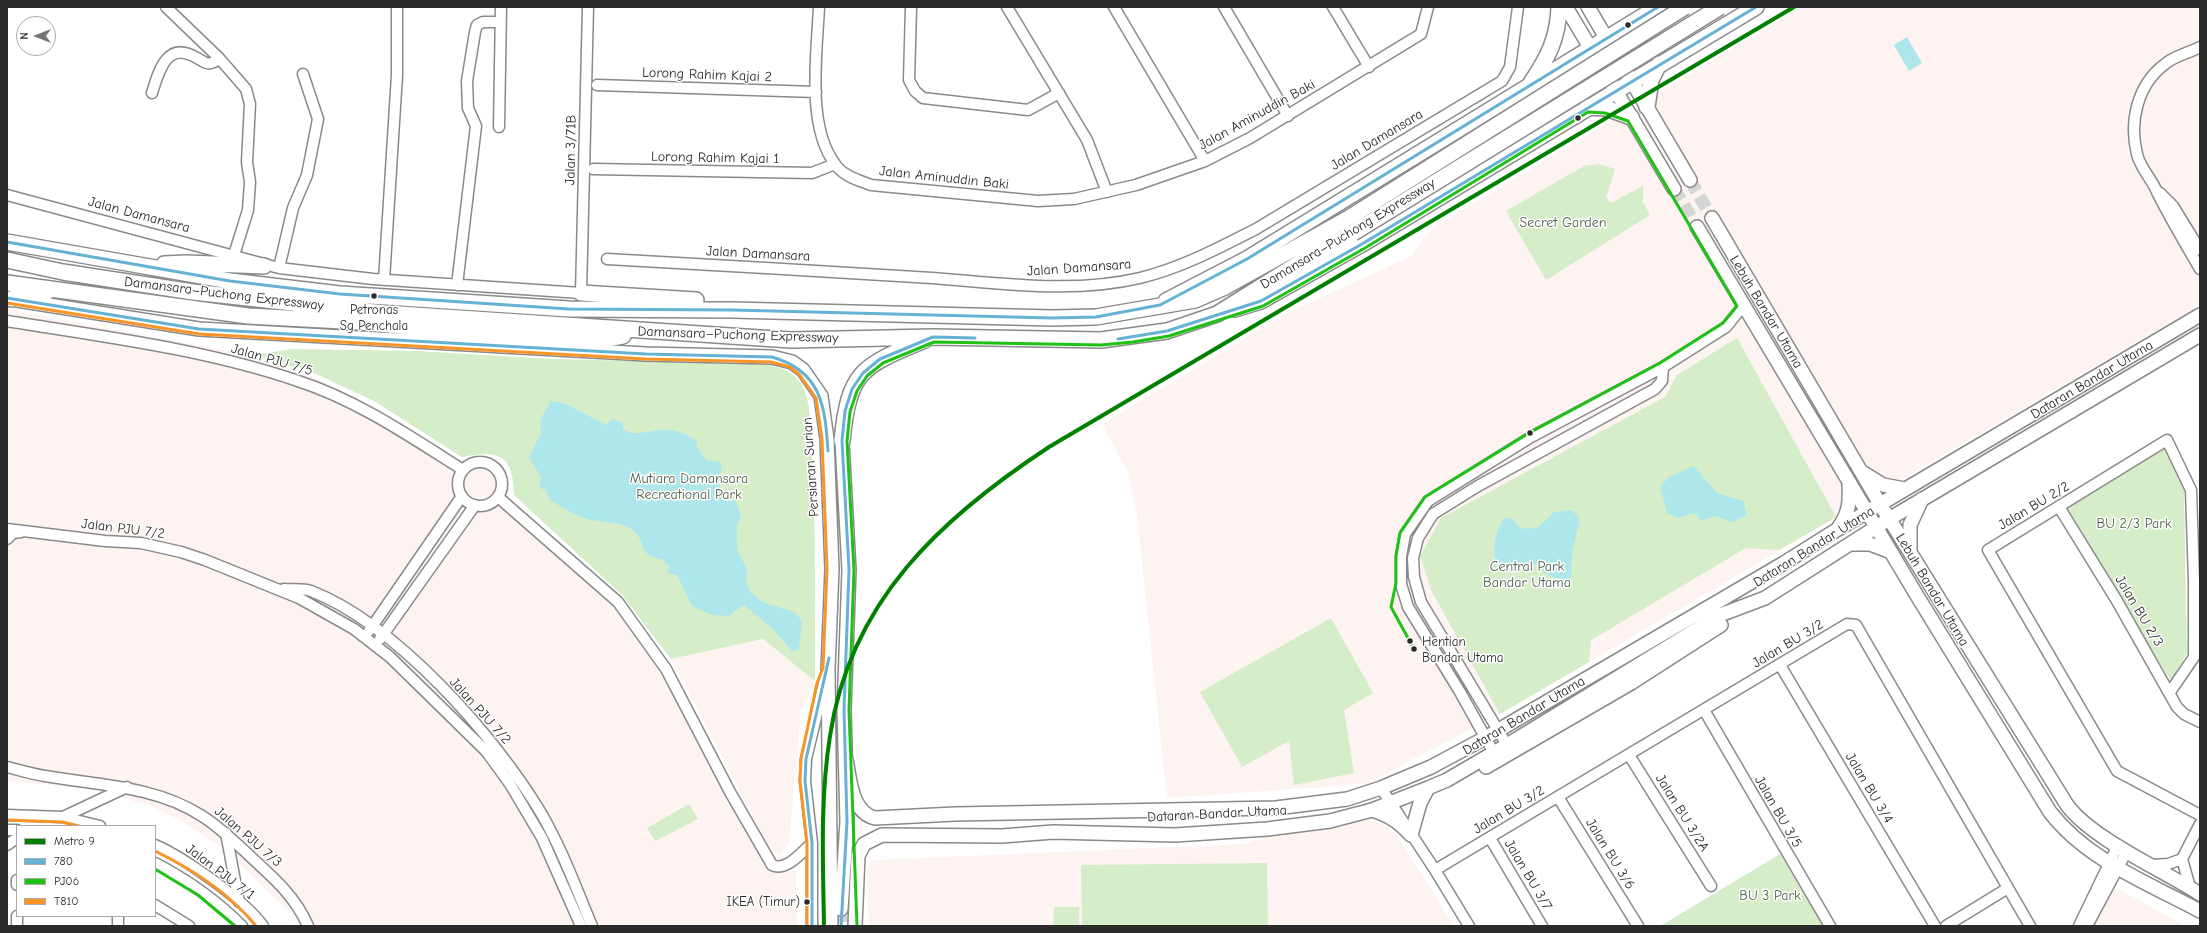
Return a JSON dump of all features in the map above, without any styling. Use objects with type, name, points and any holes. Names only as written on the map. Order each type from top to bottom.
[{"type":"highway","points":[[1531,84],[1546,59],[1554,41],[1559,7]]},
{"type":"highway","points":[[1160,304],[1247,259],[1658,7]]},
{"type":"highway","name":"Damansara–Puchong Expressway","points":[[7,260],[63,272],[193,292],[384,314],[646,332],[791,340],[933,337],[1101,340],[1167,331],[1217,314],[1307,258],[1350,226],[1685,7]]},
{"type":"highway","name":"Damansara–Puchong Expressway","points":[[10,243],[135,266],[230,281],[340,294],[569,308],[732,310],[1052,318],[1096,317],[1160,304],[1195,300],[1350,226],[1720,7]]},
{"type":"highway","points":[[1217,314],[1261,301],[1362,244],[1631,80],[1756,7]]},
{"type":"highway","points":[[1634,22],[1629,36],[1634,46],[1646,59],[1653,61],[1712,29],[1721,28]]},
{"type":"highway","points":[[1647,107],[1651,80],[1659,64]]},
{"type":"highway","points":[[1558,69],[1570,67],[1584,78],[1586,95],[1585,108]]},
{"type":"highway","points":[[1585,108],[1606,108],[1631,117]]},
{"type":"highway","points":[[135,266],[187,263],[264,266]]},
{"type":"highway","points":[[7,274],[34,279],[60,291]]},
{"type":"highway","points":[[7,283],[248,316],[361,322],[463,333],[601,340],[646,332]]},
{"type":"highway","points":[[9,299],[60,291]]},
{"type":"highway","points":[[581,293],[703,300],[732,310]]},
{"type":"highway","points":[[361,322],[463,342]]},
{"type":"highway","points":[[842,441],[845,411],[852,389],[863,373],[880,359],[933,337]]},
{"type":"main road","points":[[1566,7],[1674,190]]},
{"type":"main road","points":[[1588,7],[1690,180]]},
{"type":"main road","name":"Lebuh Bandar Utama","points":[[1712,218],[1859,470],[2067,805],[2094,829],[2122,848],[2195,890]]},
{"type":"main road","name":"Lebuh Bandar Utama","points":[[1696,227],[1849,483],[2050,812],[2069,835],[2113,864],[2200,912]]},
{"type":"main road","name":"Persiaran Surian","points":[[9,299],[199,329],[463,342],[646,354],[772,357],[792,362],[803,370],[820,396],[827,439],[832,569],[828,669],[831,926]]},
{"type":"main road","name":"Dataran Bandar Utama","points":[[846,759],[851,788],[860,807],[869,817],[883,818],[955,814],[1276,808],[1347,799],[1385,786],[1431,767],[1485,738],[1784,563],[1905,489],[2200,315]]},
{"type":"main road","name":"Dataran Bandar Utama","points":[[855,926],[858,856],[864,844],[882,834],[1002,836],[1053,832],[1175,835],[1267,829],[1330,821],[1372,810],[1392,804],[1447,780],[1720,616],[1765,598],[1922,499],[2200,335]]},
{"type":"main road","points":[[842,441],[849,570],[844,710],[852,926]]},
{"type":"main road","points":[[1859,470],[1882,484],[1905,489]]},
{"type":"main road","points":[[1838,529],[1847,514],[1850,502],[1849,483]]},
{"type":"main road","points":[[1910,553],[1910,525],[1922,499]]},
{"type":"main road","points":[[1850,544],[1870,544],[1891,552]]},
{"type":"main road","points":[[1447,780],[1467,778],[1502,759],[1631,683],[1765,598]]},
{"type":"main road","points":[[1372,810],[1392,818],[1411,835],[1420,803],[1428,788]]},
{"type":"main road","points":[[841,908],[847,822]]},
{"type":"street","points":[[166,7],[219,58],[246,89],[250,104],[247,162],[250,182],[248,210],[234,255]]},
{"type":"street","points":[[384,280],[397,76],[397,7]]},
{"type":"street","points":[[499,127],[501,7]]},
{"type":"street","name":"Jalan 3/71B","points":[[581,293],[588,7]]},
{"type":"street","points":[[819,7],[816,92],[821,136],[835,164]]},
{"type":"street","points":[[911,7],[909,80],[915,91],[923,98],[1028,110],[1059,93]]},
{"type":"street","points":[[1007,7],[1087,140],[1107,192]]},
{"type":"street","points":[[1114,7],[1205,161]]},
{"type":"street","points":[[1224,7],[1288,116]]},
{"type":"street","points":[[1333,7],[1369,67]]},
{"type":"street","name":"Jalan Aminuddin Baki","points":[[835,164],[852,178],[871,185],[1038,201],[1074,199],[1142,183],[1205,161],[1250,138],[1369,67],[1421,34],[1428,7]]},
{"type":"street","name":"Jalan Damansara","points":[[607,259],[933,278],[1012,285],[1059,286],[1139,278],[1171,268],[1218,249],[1256,229],[1502,81],[1510,66],[1518,7]]},
{"type":"street","points":[[457,285],[476,126],[468,108],[467,81],[474,47],[475,32],[477,25],[483,22],[500,22]]},
{"type":"street","points":[[2200,47],[2165,64],[2140,92],[2134,119],[2137,156],[2157,191],[2166,212],[2200,269]]},
{"type":"street","points":[[152,93],[158,71],[169,55],[176,52],[191,54],[207,63],[212,64],[219,58]]},
{"type":"street","points":[[279,268],[293,208],[307,175],[318,119],[303,74]]},
{"type":"street","name":"Lorong Rahim Kajai 2","points":[[597,85],[816,92]]},
{"type":"street","name":"Lorong Rahim Kajai 1","points":[[593,169],[812,173],[835,164]]},
{"type":"street","points":[[2157,191],[2173,206],[2200,250]]},
{"type":"street","name":"Jalan Damansara","points":[[7,195],[234,255],[264,266],[384,280],[581,293]]},
{"type":"street","points":[[239,240],[246,259]]},
{"type":"street","points":[[1494,753],[1408,608],[1401,584],[1401,556],[1405,534],[1428,501],[1531,437],[1663,367],[1726,327],[1744,306]]},
{"type":"street","name":"Jalan PJU 7/5","points":[[7,322],[178,349],[298,381],[339,397],[401,430],[464,470]]},
{"type":"street","points":[[1507,745],[1421,602],[1414,577],[1413,558],[1418,538],[1433,514],[1478,486],[1655,389],[1662,381],[1663,367]]},
{"type":"street","name":"Jalan BU 2/2","points":[[2170,692],[2194,657],[2194,590],[2191,490],[2167,440],[1988,550],[2117,771],[2200,815]]},
{"type":"street","points":[[476,462],[491,464],[497,469],[502,483],[498,497],[487,505],[474,505],[462,496],[459,482],[464,470],[476,462]]},
{"type":"street","points":[[365,638],[462,496]]},
{"type":"street","points":[[498,497],[618,602],[666,669],[730,792],[772,865],[778,867],[790,862],[812,843]]},
{"type":"street","points":[[375,646],[474,505]]},
{"type":"street","name":"Jalan BU 2/3","points":[[2059,507],[2170,692],[2177,707],[2184,714],[2200,722]]},
{"type":"street","name":"Jalan PJU 7/2","points":[[7,529],[154,545],[205,560],[299,598],[338,619],[390,657],[486,751],[510,784],[543,839],[581,926]]},
{"type":"street","points":[[7,539],[13,533],[25,532]]},
{"type":"street","name":"Jalan PJU 7/2","points":[[276,589],[309,590],[373,626],[384,634],[450,696],[511,769],[535,803],[554,837],[592,926]]},
{"type":"street","name":"Jalan BU 3/2","points":[[1435,870],[1847,624],[1856,625],[2030,926]]},
{"type":"street","name":"Jalan BU 3/4","points":[[1780,665],[1935,926]]},
{"type":"street","name":"Persiaran Surian","points":[[812,926],[812,843],[805,781],[806,759],[822,684],[828,669]]},
{"type":"street","name":"Jalan BU 3/5","points":[[1704,710],[1830,926]]},
{"type":"street","name":"Jalan BU 3/2A","points":[[1629,755],[1711,886]]},
{"type":"street","name":"Jalan PJU 7/3","points":[[7,766],[44,776],[126,788],[169,801],[201,815],[226,833],[278,881],[302,913],[308,926]]},
{"type":"street","points":[[1385,786],[1392,804],[1469,926]]},
{"type":"street","points":[[63,817],[126,788]]},
{"type":"street","name":"Jalan BU 3/6","points":[[1558,797],[1638,926]]},
{"type":"street","points":[[7,815],[63,817],[96,825]]},
{"type":"street","points":[[2152,865],[2168,864],[2182,859],[2200,824]]},
{"type":"street","points":[[226,833],[240,902]]},
{"type":"street","name":"Jalan BU 3/7","points":[[1490,838],[1542,926]]},
{"type":"street","points":[[7,845],[16,839]]},
{"type":"street","name":"Jalan PJU 7/1","points":[[156,846],[184,861],[240,902],[263,926]]},
{"type":"street","points":[[2079,926],[2122,848]]},
{"type":"street","points":[[2182,859],[2195,890]]},
{"type":"street","name":"Jalan PJU 7/1","points":[[156,863],[176,874],[230,914],[242,926]]},
{"type":"street","points":[[2087,926],[2113,864]]},
{"type":"street","points":[[1946,926],[2008,888]]},
{"type":"street","points":[[156,906],[189,926]]},
{"type":"shaded area","points":[[1802,7],[2200,7],[2200,305],[1500,714],[1366,784],[1167,798],[1137,515],[1128,472],[1102,424],[1289,312],[1410,257],[1434,227]]},
{"type":"shaded area","points":[[7,309],[249,355],[310,375],[372,406],[461,460],[484,457],[497,459],[506,470],[509,483],[509,498],[619,596],[667,659],[765,849],[773,854],[785,857],[795,850],[797,926],[298,926],[292,914],[221,847],[182,821],[151,806],[92,789],[7,781]]},
{"type":"shaded area","points":[[763,639],[815,681],[801,711],[789,844],[779,854],[769,847],[671,659]]},
{"type":"shaded area","points":[[1371,813],[1397,836],[1454,926],[869,926],[867,868],[874,860],[1244,844],[1267,836]]},
{"type":"shaded area","points":[[2113,886],[2185,926],[2090,926]]},
{"type":"green space","name":"Secret Garden","points":[[1599,164],[1615,169],[1606,197],[1611,203],[1643,186],[1643,202],[1650,215],[1546,280],[1506,211],[1584,166]]},
{"type":"green space","name":"Central Park Bandar Utama","points":[[1737,338],[1836,517],[1779,550],[1746,548],[1591,640],[1589,662],[1500,714],[1432,592],[1420,556],[1441,518],[1665,397],[1677,375]]},
{"type":"green space","name":"Mutiara Damansara Recreational Park","points":[[291,349],[417,351],[552,359],[763,364],[781,368],[791,373],[803,387],[808,404],[810,423],[815,544],[815,681],[763,639],[671,659],[622,595],[514,495],[511,471],[502,458],[495,455],[486,454],[462,457],[374,401],[316,374],[256,355]]},
{"type":"green space","name":"BU 2/3 Park","points":[[2163,446],[2184,487],[2187,653],[2171,681],[2065,508]]},
{"type":"green space","points":[[1331,618],[1373,693],[1344,710],[1354,773],[1294,785],[1289,741],[1242,767],[1200,692]]},
{"type":"green space","points":[[689,804],[698,819],[655,841],[647,828]]},
{"type":"green space","name":"BU 3 Park","points":[[1780,854],[1823,926],[1660,926]]},
{"type":"green space","points":[[1267,863],[1268,926],[1082,926],[1081,865]]},
{"type":"green space","points":[[1054,907],[1079,907],[1079,926],[1053,926]]},
{"type":"water","points":[[1907,37],[1922,63],[1909,71],[1894,45]]},
{"type":"water","points":[[551,401],[566,404],[606,425],[613,419],[623,423],[623,429],[632,433],[657,430],[671,430],[680,432],[697,441],[697,447],[707,461],[718,461],[722,465],[719,482],[720,488],[725,497],[736,501],[741,516],[737,526],[738,552],[747,569],[746,581],[750,592],[764,603],[792,611],[802,620],[799,650],[792,651],[773,629],[744,605],[728,616],[712,615],[692,606],[677,575],[668,573],[669,566],[662,559],[654,558],[645,551],[639,537],[630,528],[620,524],[582,518],[549,499],[546,490],[539,488],[541,477],[529,458],[541,433],[540,420]]},
{"type":"water","points":[[1694,466],[1717,493],[1743,501],[1747,515],[1732,522],[1715,516],[1702,521],[1694,513],[1678,518],[1667,513],[1660,487],[1669,477]]},
{"type":"water","points":[[1572,510],[1580,519],[1572,552],[1571,579],[1552,577],[1537,565],[1523,563],[1503,567],[1496,564],[1494,552],[1495,541],[1503,519],[1512,518],[1519,527],[1526,529],[1539,527],[1554,512]]},
{"type":"tunnel","points":[[1690,180],[1712,218]]},
{"type":"tunnel","points":[[1674,189],[1697,227]]},
{"type":"tunnel","points":[[841,909],[841,926]]},
{"type":"metro line","name":"9","points":[[824,926],[823,807],[830,736],[841,688],[857,644],[880,604],[906,568],[938,534],[972,503],[1009,474],[1049,447],[1794,7]]},
{"type":"transit line","name":"780","points":[[7,242],[230,281],[340,294],[569,309],[732,310],[1052,318],[1096,317],[1160,305],[1247,259],[1658,7]]},
{"type":"transit line","name":"780","points":[[1118,339],[1167,331],[1261,301],[1362,244],[1756,7]]},
{"type":"transit line","name":"PJ06","points":[[857,926],[849,710],[854,570],[847,441],[850,412],[857,391],[867,376],[883,363],[934,342],[1101,345],[1133,342],[1169,336],[1263,306],[1365,248],[1588,112],[1605,113],[1628,121],[1737,306],[1723,323],[1660,363],[1529,433],[1425,497],[1400,533],[1396,556],[1396,583],[1391,607],[1414,649]]},
{"type":"transit line","name":"780","points":[[7,298],[199,329],[646,354],[772,357],[788,363],[801,371],[817,392],[825,419],[828,451]]},
{"type":"transit line","name":"T810","points":[[7,303],[199,334],[646,359],[771,362],[790,367],[799,374],[816,398],[822,439],[827,569],[823,668],[817,683],[801,759],[800,781],[807,843],[807,926]]},
{"type":"transit line","name":"780","points":[[841,926],[847,822],[844,710],[849,570],[842,441],[845,411],[852,389],[863,373],[880,359],[933,337],[975,338]]},
{"type":"transit line","name":"780","points":[[812,926],[812,843],[805,781],[806,759],[829,658]]},
{"type":"transit line","name":"T810","points":[[7,820],[62,822],[75,825]]},
{"type":"transit line","name":"T810","points":[[156,852],[210,883],[246,914],[256,926]]},
{"type":"transit line","name":"PJ06","points":[[156,870],[198,895],[235,926]]},
{"type":"place","name":"Petronas Sg Penchala","points":[[374,296]]},
{"type":"place","name":"Hentian Bandar Utama","points":[[1414,649]]},
{"type":"place","name":"IKEA (Timur)","points":[[807,902]]}]
